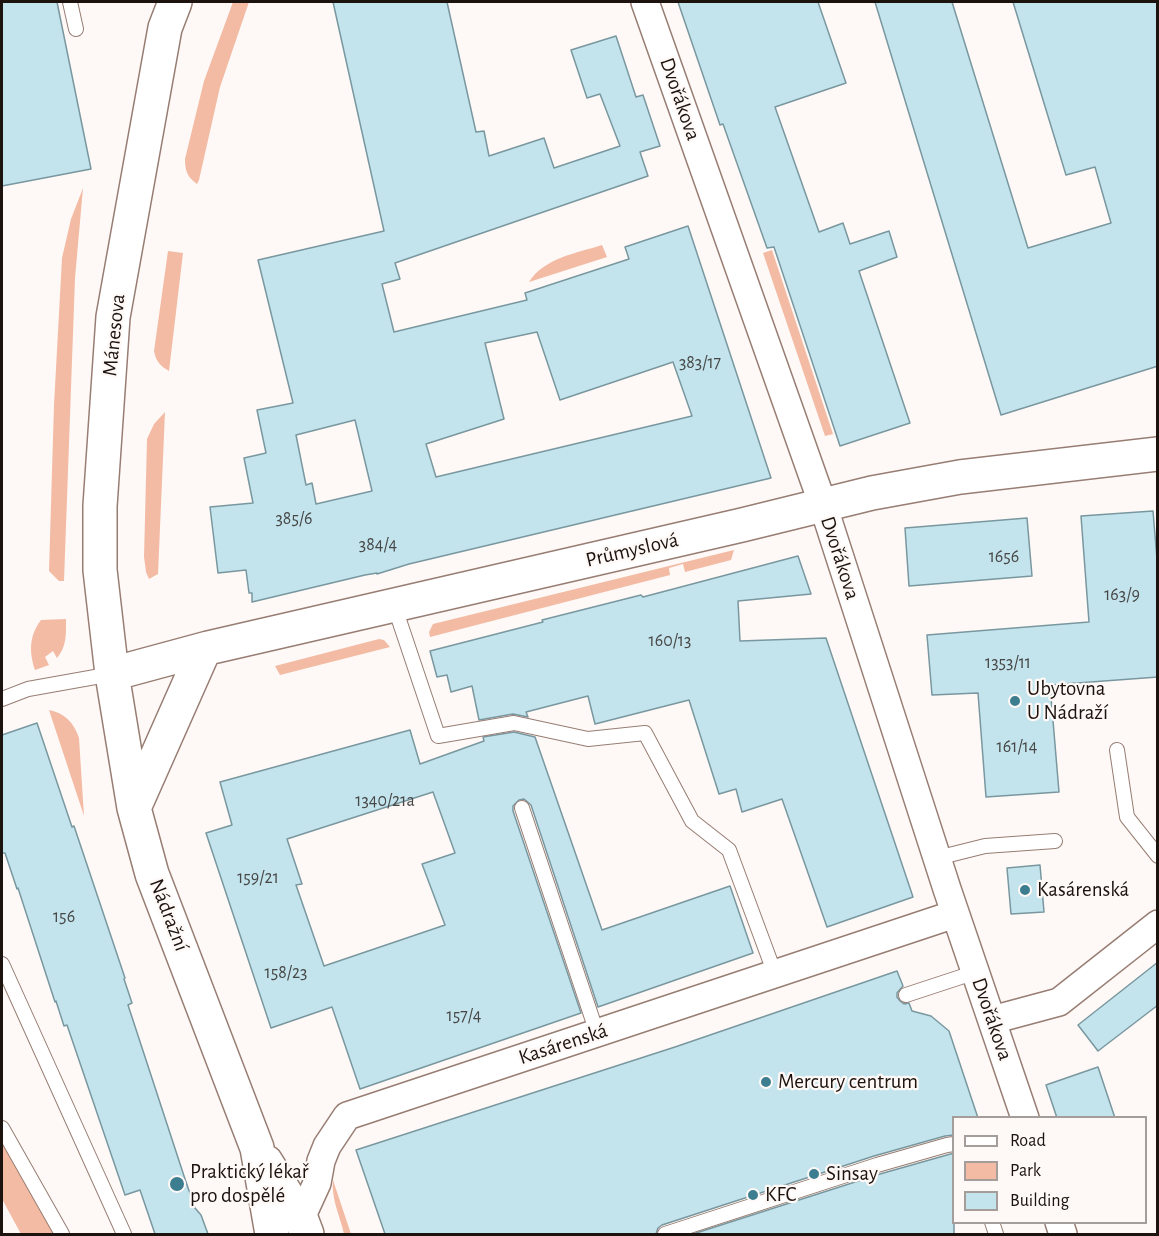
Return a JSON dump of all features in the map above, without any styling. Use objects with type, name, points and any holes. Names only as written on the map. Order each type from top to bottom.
[{"type":"main road","name":"Mánesova","points":[[112,674],[100,570],[100,506],[113,317],[165,28],[175,2]]},
{"type":"main road","name":"Průmyslová","points":[[112,674],[204,650],[872,493],[960,477],[1158,454]]},
{"type":"main road","points":[[134,808],[204,650]]},
{"type":"main road","name":"Nádražní","points":[[112,674],[134,808],[153,873],[257,1148],[304,1226]]},
{"type":"main road","name":"Nádražní","points":[[257,1148],[272,1234]]},
{"type":"street","name":"Dvořákova","points":[[645,2],[823,505],[937,858],[1024,1116]]},
{"type":"street","name":"Kasárenská","points":[[304,1226],[321,1161],[327,1146],[347,1116],[956,914]]},
{"type":"street","points":[[992,1020],[1059,1002],[1158,924]]},
{"type":"lane","points":[[70,2],[76,29]]},
{"type":"lane","points":[[394,605],[438,736],[514,723],[588,739],[645,733],[692,821],[729,850],[775,974]]},
{"type":"lane","points":[[2,699],[28,689],[112,674]]},
{"type":"lane","points":[[1117,750],[1127,817],[1158,856]]},
{"type":"lane","points":[[522,808],[597,1033]]},
{"type":"lane","points":[[937,858],[985,846],[1056,841]]},
{"type":"lane","points":[[2,964],[124,1234]]},
{"type":"lane","points":[[906,995],[976,972]]},
{"type":"lane","points":[[2,1128],[62,1234]]},
{"type":"lane","points":[[665,1234],[877,1165],[952,1144]]},
{"type":"green space","points":[[233,2],[249,2],[220,87],[197,184],[187,173],[185,159],[204,81]]},
{"type":"green space","points":[[83,188],[75,278],[64,581],[59,581],[49,571],[54,405],[62,258],[71,219]]},
{"type":"green space","points":[[602,245],[607,257],[529,282],[543,267],[552,262]]},
{"type":"green space","points":[[772,250],[833,434],[825,436],[763,253]]},
{"type":"green space","points":[[168,251],[183,253],[169,371],[159,363],[154,351]]},
{"type":"green space","points":[[165,412],[158,574],[149,579],[144,557],[147,439],[154,424]]},
{"type":"green space","points":[[734,550],[731,560],[685,572],[683,564],[669,568],[670,575],[430,637],[429,632],[433,624]]},
{"type":"green space","points":[[66,619],[63,649],[57,658],[53,651],[45,657],[49,665],[35,670],[31,644],[37,626],[41,620]]},
{"type":"green space","points":[[379,639],[384,640],[390,647],[280,675],[275,666]]},
{"type":"green space","points":[[49,710],[68,720],[79,738],[84,816]]},
{"type":"green space","points":[[2,1141],[57,1234],[21,1234],[2,1199]]},
{"type":"green space","points":[[333,1180],[351,1234],[344,1234],[335,1201]]},
{"type":"building","points":[[2,2],[57,2],[91,169],[2,186]]},
{"type":"building","points":[[333,2],[447,2],[476,132],[484,131],[489,156],[544,138],[554,168],[620,146],[600,94],[587,98],[571,50],[616,36],[636,97],[643,95],[660,146],[640,152],[648,176],[395,263],[400,279],[382,284],[394,332],[527,300],[525,293],[629,259],[625,247],[688,226],[771,478],[409,564],[377,574],[252,602],[246,570],[218,573],[210,507],[253,503],[244,458],[266,453],[257,410],[293,403],[258,260],[384,231]],"holes":[[[537,332],[560,400],[673,362],[692,416],[436,477],[426,444],[504,419],[485,343]],[[355,420],[372,491],[316,504],[312,483],[306,485],[296,435]]]},
{"type":"building","points":[[678,2],[818,2],[846,83],[775,107],[819,232],[843,223],[850,244],[889,231],[897,257],[859,271],[910,423],[840,446],[774,247],[767,248],[723,124],[720,125]]},
{"type":"building","points":[[875,2],[952,2],[1028,248],[1111,223],[1095,167],[1066,175],[1013,2],[1158,2],[1158,366],[1001,415]]},
{"type":"building","points":[[1153,511],[1158,571],[1158,677],[1050,685],[1059,792],[986,797],[978,693],[932,695],[927,635],[1089,622],[1081,516]]},
{"type":"building","points":[[1027,518],[1032,576],[909,586],[905,528]]},
{"type":"building","points":[[798,556],[811,594],[738,601],[740,641],[826,638],[913,897],[827,927],[782,799],[742,812],[736,789],[719,794],[689,700],[595,724],[588,696],[526,712],[528,717],[513,714],[479,720],[472,686],[451,692],[447,675],[437,677],[430,651],[543,622],[542,620],[641,595],[643,597]]},
{"type":"building","points":[[37,723],[125,978],[132,1003],[128,1005],[185,1179],[195,1208],[201,1215],[208,1234],[155,1234],[140,1190],[125,1195],[67,1025],[64,1026],[55,1002],[18,888],[5,853],[2,853],[2,735]]},
{"type":"building","points":[[410,730],[420,764],[484,741],[483,737],[514,732],[535,737],[602,930],[730,886],[753,953],[598,1007],[531,805],[524,799],[519,800],[513,806],[513,811],[581,1013],[360,1089],[332,1007],[271,1028],[206,833],[232,825],[220,782]],"holes":[[[433,792],[455,853],[422,864],[445,925],[324,966],[296,885],[302,884],[287,839]]]},
{"type":"building","name":"Kasárenská","points":[[1040,865],[1044,912],[1011,914],[1007,868]]},
{"type":"building","points":[[1158,962],[1158,1005],[1098,1051],[1078,1025]]},
{"type":"building","name":"Mercury centrum","points":[[897,971],[903,986],[897,993],[900,1001],[904,1004],[909,1003],[912,1011],[931,1016],[949,1031],[977,1116],[952,1116],[952,1135],[874,1156],[662,1225],[656,1234],[385,1234],[356,1150],[675,1047]]},
{"type":"building","points":[[1098,1067],[1114,1116],[1056,1116],[1046,1085]]},
{"type":"building","points":[[952,1154],[954,1234],[693,1234],[880,1174]]},
{"type":"place","name":"Ubytovna U Nádraží","points":[[1015,701]]},
{"type":"place","name":"Kasárenská","points":[[1025,890]]},
{"type":"place","name":"Mercury centrum","points":[[766,1082]]},
{"type":"place","name":"Sinsay","points":[[814,1174]]},
{"type":"place","name":"Praktický lékař pro dospělé","points":[[177,1184]]},
{"type":"place","name":"KFC","points":[[753,1195]]}]
